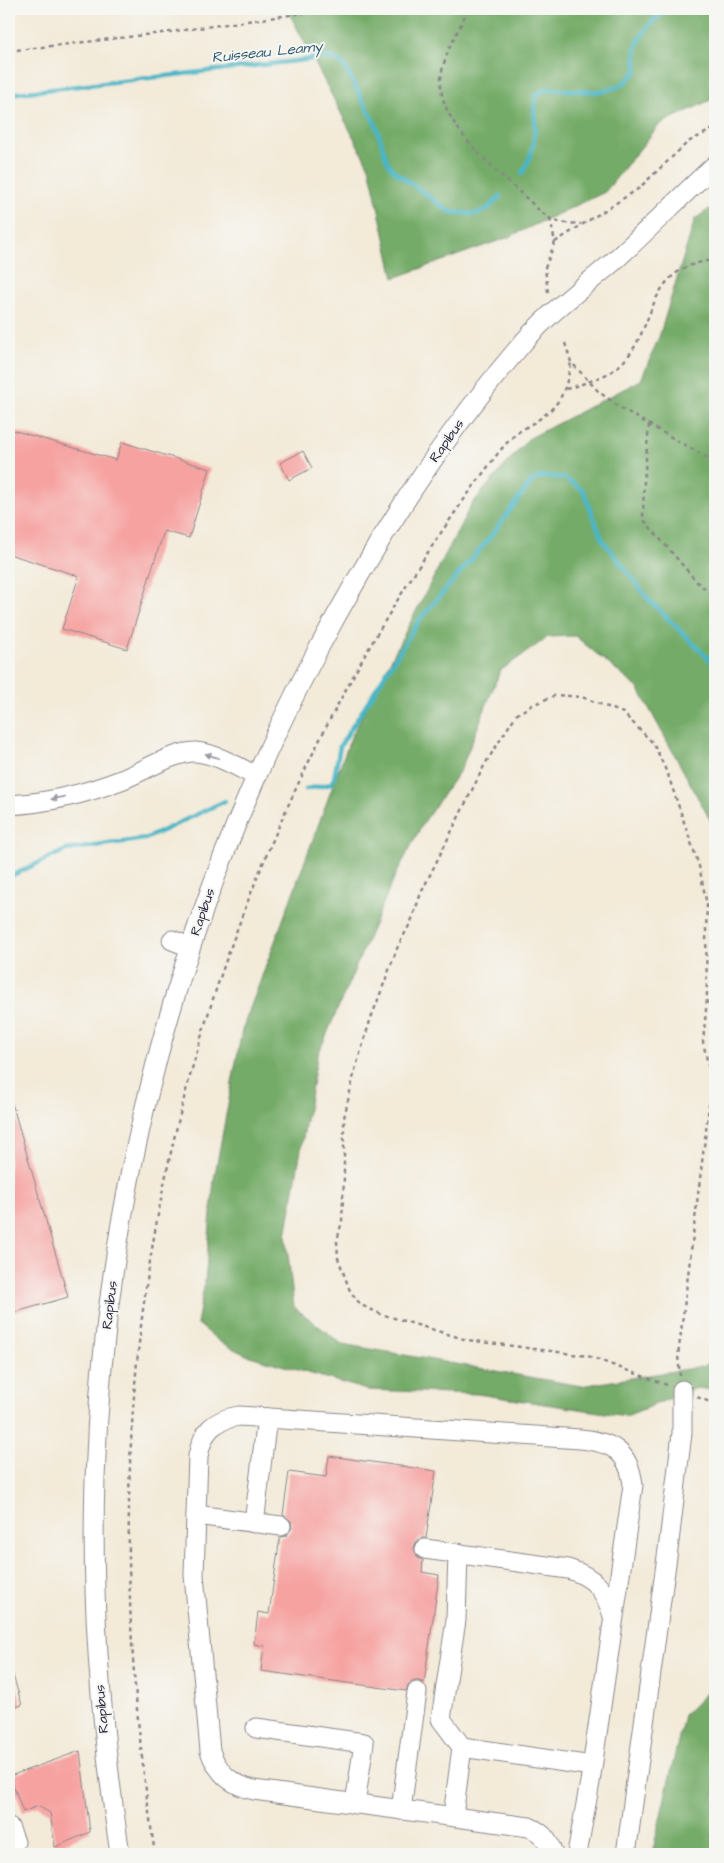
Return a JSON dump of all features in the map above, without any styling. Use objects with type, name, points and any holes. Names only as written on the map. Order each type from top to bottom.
[{"type":"lane","name":"Rapibus","points":[[120,1854],[106,1746],[97,1635],[94,1505],[99,1409],[111,1295],[124,1206],[154,1069],[190,947],[220,863],[256,776],[294,696],[356,580],[390,526],[473,405],[516,351],[543,321],[634,243],[715,164]]},
{"type":"lane","points":[[9,805],[54,799],[95,789],[189,752],[218,758],[256,776]]},
{"type":"lane","points":[[172,940],[190,947]]},
{"type":"lane","points":[[626,1854],[670,1533],[682,1433],[682,1390]]},
{"type":"lane","points":[[553,1854],[549,1841],[540,1832],[529,1827],[243,1788],[226,1779],[214,1761],[210,1750],[194,1575],[198,1456],[201,1442],[215,1423],[226,1418],[239,1416],[580,1439],[608,1444],[619,1452],[631,1472],[633,1485],[592,1766],[577,1854]]},
{"type":"lane","points":[[254,1523],[267,1418]]},
{"type":"lane","points":[[196,1515],[281,1526]]},
{"type":"lane","points":[[425,1549],[568,1569],[580,1573],[598,1585],[605,1595],[613,1617]]},
{"type":"lane","points":[[453,1816],[462,1747],[441,1719],[456,1620],[458,1553]]},
{"type":"lane","points":[[400,1810],[417,1692]]},
{"type":"lane","points":[[256,1728],[364,1743],[355,1804]]},
{"type":"lane","points":[[462,1747],[592,1766]]},
{"type":"lane","points":[[9,1827],[14,1842],[9,1850]]},
{"type":"path","points":[[9,51],[170,32],[332,9]]},
{"type":"path","points":[[468,9],[443,66],[441,89],[444,105],[456,126],[468,140],[507,180],[550,218],[563,223],[581,224]]},
{"type":"path","points":[[555,242],[646,183],[688,142],[715,128]]},
{"type":"path","points":[[548,292],[545,268],[555,242],[550,218]]},
{"type":"path","points":[[566,388],[606,375],[624,362],[659,294],[673,275],[691,266],[715,260]]},
{"type":"path","points":[[565,343],[571,362],[598,392],[649,425],[715,462]]},
{"type":"path","points":[[155,1854],[142,1767],[133,1663],[129,1554],[131,1464],[140,1338],[151,1253],[166,1170],[193,1064],[226,960],[258,874],[296,785],[352,679],[413,576],[483,474],[510,440],[548,412],[566,388],[571,362]]},
{"type":"path","points":[[649,425],[643,519],[698,582],[715,597]]},
{"type":"path","points":[[556,695],[582,697],[623,713],[654,744],[668,776],[699,866],[707,905],[707,999],[703,1042],[712,1082],[678,1356],[682,1390],[588,1356],[467,1340],[381,1314],[361,1305],[350,1291],[338,1258],[336,1242],[342,1221],[344,1118],[354,1070],[398,946],[411,922],[421,893],[485,764],[516,714],[556,695]]},
{"type":"path","points":[[708,1854],[715,1816]]},
{"type":"green space","points":[[287,9],[715,9],[715,98],[660,124],[605,192],[509,237],[394,278],[369,167]]},
{"type":"green space","points":[[715,205],[715,829],[638,688],[575,636],[548,637],[500,671],[461,769],[422,825],[394,878],[317,1057],[286,1236],[294,1307],[342,1344],[581,1386],[705,1366],[715,1353],[715,1392],[696,1388],[626,1416],[477,1394],[367,1390],[246,1355],[220,1342],[197,1323],[205,1282],[214,1179],[242,1030],[351,737],[471,505],[528,439],[641,380],[659,337],[695,219]]},
{"type":"green space","points":[[715,1690],[715,1854],[652,1854],[684,1715],[705,1694]]},
{"type":"building","points":[[9,429],[116,460],[122,442],[210,469],[189,538],[164,531],[127,649],[62,629],[79,576],[9,554]]},
{"type":"building","points":[[303,451],[312,468],[289,480],[280,463]]},
{"type":"building","points":[[9,1103],[12,1103],[68,1297],[9,1314]]},
{"type":"building","points":[[329,1456],[436,1471],[426,1538],[421,1538],[416,1542],[414,1548],[418,1558],[423,1560],[422,1572],[439,1575],[424,1683],[413,1681],[408,1685],[406,1691],[261,1671],[264,1646],[254,1644],[258,1612],[269,1614],[280,1537],[286,1536],[292,1528],[291,1521],[283,1515],[289,1472],[326,1477]]},
{"type":"building","points":[[9,1672],[12,1672],[22,1705],[9,1709]]},
{"type":"building","points":[[80,1751],[90,1832],[55,1847],[50,1813],[38,1806],[23,1812],[10,1776]]},
{"type":"waterway","name":"Ruisseau Leamy","points":[[522,173],[528,162],[533,143],[536,95],[546,89],[602,92],[622,85],[636,72],[636,48],[641,37],[654,20],[669,9]]},
{"type":"waterway","name":"Ruisseau Leamy","points":[[9,94],[330,57],[343,64],[376,125],[387,161],[393,170],[450,212],[476,214],[489,208],[500,196]]},
{"type":"waterway","points":[[306,789],[331,784],[334,778],[340,746],[420,619],[488,540],[532,481],[543,476],[565,478],[583,490],[602,539],[649,600],[715,665]]},
{"type":"waterway","points":[[9,877],[66,850],[145,839],[225,801]]}]
